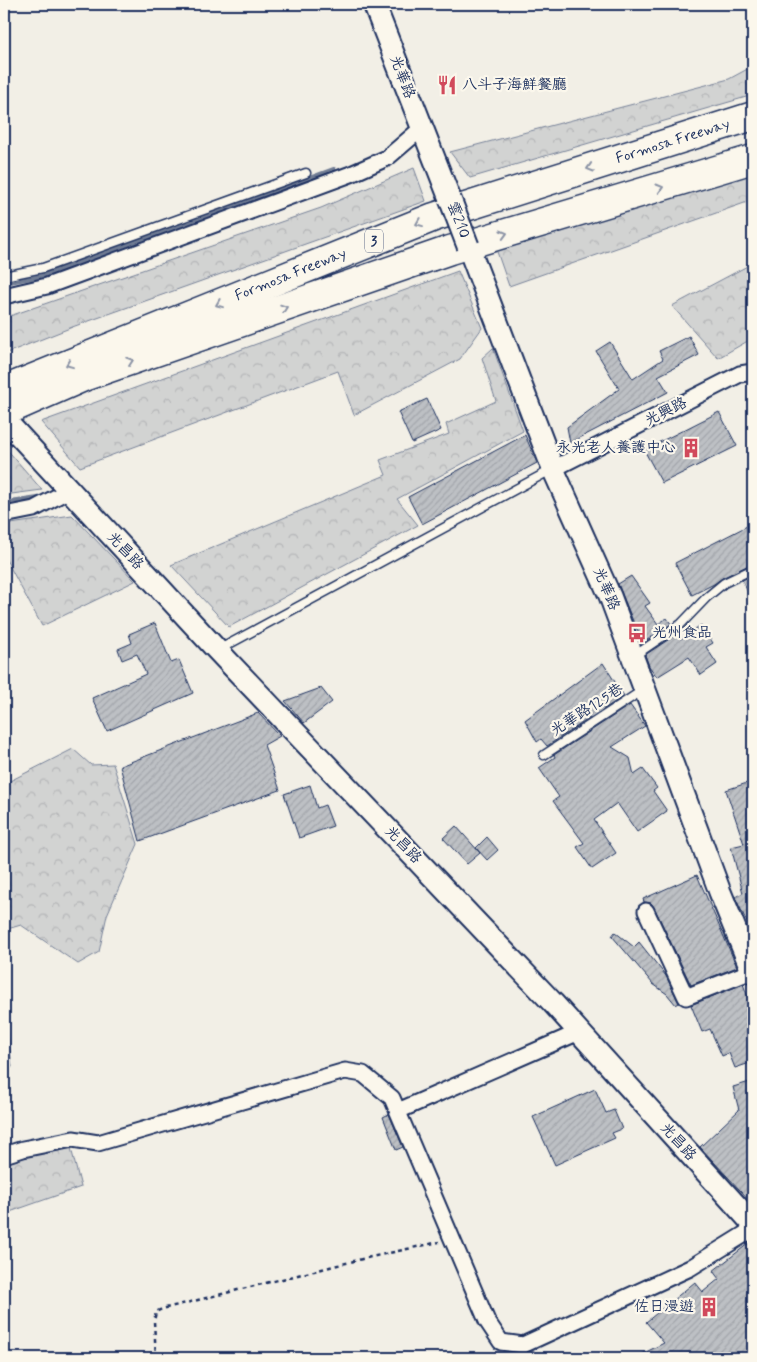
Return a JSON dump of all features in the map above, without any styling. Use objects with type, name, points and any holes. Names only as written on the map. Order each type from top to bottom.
[{"type":"highway","name":"Formosa Freeway","points":[[4,390],[434,217],[753,116]]},
{"type":"highway","name":"Formosa Freeway","points":[[4,412],[86,376],[440,253],[753,159]]},
{"type":"street","name":"光華路","points":[[374,4],[431,151]]},
{"type":"street","points":[[4,296],[47,286],[351,174],[387,158],[422,128]]},
{"type":"street","name":"雲210","points":[[431,151],[485,290]]},
{"type":"street","name":"光華路","points":[[485,290],[553,469],[610,596],[720,892],[753,972]]},
{"type":"street","name":"光興路","points":[[553,469],[740,374],[753,372]]},
{"type":"street","name":"光昌路","points":[[4,419],[218,650],[579,1032],[753,1224]]},
{"type":"street","points":[[4,515],[34,509],[69,490]]},
{"type":"street","points":[[646,911],[686,997],[753,972]]},
{"type":"street","points":[[398,1112],[579,1032]]},
{"type":"street","points":[[4,1155],[23,1149],[73,1139],[98,1144],[345,1071],[363,1074],[392,1098],[487,1321],[501,1342],[523,1345],[690,1268],[753,1229]]},
{"type":"lane","points":[[4,276],[43,268],[306,173]]},
{"type":"lane","points":[[43,268],[47,286]]},
{"type":"lane","points":[[218,650],[553,469]]},
{"type":"lane","points":[[633,658],[681,624],[707,597],[724,583],[753,570]]},
{"type":"lane","name":"光華路125巷","points":[[544,755],[644,689]]},
{"type":"path","points":[[156,1358],[154,1321],[156,1312],[162,1309],[362,1259],[452,1239]]},
{"type":"green space","points":[[753,66],[753,95],[470,178],[450,152],[729,79]]},
{"type":"green space","points":[[414,168],[426,201],[75,326],[4,354],[4,318],[321,208]]},
{"type":"green space","points":[[753,169],[753,200],[509,286],[495,246]]},
{"type":"green space","points":[[753,263],[753,338],[718,358],[672,306]]},
{"type":"green space","points":[[458,271],[482,328],[460,359],[354,415],[338,371],[80,467],[41,422]]},
{"type":"green space","points":[[493,348],[523,431],[397,499],[418,525],[229,627],[171,565],[386,475],[380,460],[449,434],[446,424],[496,401],[482,358]]},
{"type":"green space","points":[[4,446],[42,490],[4,495]]},
{"type":"green space","points":[[72,515],[135,581],[42,626],[4,556],[4,525]]},
{"type":"green space","points":[[73,749],[91,765],[113,764],[138,844],[107,915],[99,952],[78,964],[21,925],[4,930],[4,784]]},
{"type":"green space","points":[[4,1017],[7,1025],[12,1067],[4,1076]]},
{"type":"green space","points":[[71,1148],[81,1187],[4,1214],[4,1160],[22,1153]]},
{"type":"building","points":[[689,336],[699,355],[658,376],[668,392],[570,443],[567,427],[619,389],[596,351],[610,342],[633,379],[663,359],[659,351]]},
{"type":"building","points":[[427,399],[441,430],[412,443],[398,412]]},
{"type":"building","name":"永光老人養護中心","points":[[719,412],[737,446],[662,483],[644,450]]},
{"type":"building","points":[[525,435],[537,463],[422,524],[408,497]]},
{"type":"building","points":[[753,523],[753,563],[692,595],[675,563]]},
{"type":"building","points":[[753,575],[753,602],[742,580]]},
{"type":"building","points":[[631,576],[650,603],[645,606],[658,624],[667,618],[671,624],[641,644],[638,636],[640,634],[618,584]]},
{"type":"building","points":[[155,623],[171,663],[179,660],[193,693],[107,731],[92,698],[146,674],[137,654],[122,660],[118,649],[132,643],[129,634]]},
{"type":"building","points":[[701,625],[713,643],[706,647],[717,664],[701,675],[689,657],[657,677],[649,666],[645,655],[677,634],[679,638],[682,638]]},
{"type":"building","points":[[603,663],[624,696],[547,746],[541,739],[537,742],[525,720]]},
{"type":"building","points":[[321,688],[332,702],[304,723],[285,701]]},
{"type":"building","points":[[630,705],[645,726],[612,747],[630,758],[634,775],[643,769],[657,788],[653,791],[667,811],[637,832],[617,803],[594,820],[616,853],[592,869],[577,847],[584,843],[553,801],[559,797],[539,768],[555,757],[554,755]]},
{"type":"building","points":[[258,713],[280,736],[264,745],[280,790],[140,841],[120,766]]},
{"type":"building","points":[[753,781],[753,935],[735,897],[743,893],[731,847],[744,844],[726,790]]},
{"type":"building","points":[[310,785],[317,808],[325,805],[333,826],[299,838],[284,794]]},
{"type":"building","points":[[456,826],[480,853],[467,864],[443,838]]},
{"type":"building","points":[[487,837],[498,850],[487,860],[476,848]]},
{"type":"building","points":[[697,875],[737,967],[691,985],[654,907],[651,903],[644,902],[643,899]]},
{"type":"building","points":[[615,932],[634,947],[639,942],[666,976],[679,1003],[676,1005],[667,994],[653,984],[612,936]]},
{"type":"building","points":[[743,984],[753,1010],[753,1062],[735,1068],[729,1053],[722,1056],[710,1029],[702,1032],[691,1005]]},
{"type":"building","points":[[753,1081],[753,1204],[700,1147],[739,1110],[733,1087]]},
{"type":"building","points":[[595,1089],[606,1113],[614,1110],[622,1129],[612,1133],[615,1138],[555,1165],[533,1117]]},
{"type":"building","points":[[389,1114],[403,1147],[396,1150],[383,1117]]},
{"type":"building","name":"佐日漫遊","points":[[753,1240],[753,1358],[634,1358],[664,1343],[646,1322],[695,1282],[703,1292],[719,1279],[713,1271]]},
{"type":"waterway","points":[[4,283],[42,276],[334,169]]},
{"type":"waterway","points":[[4,503],[38,498]]},
{"type":"place","name":"八斗子海鮮餐廳","points":[[447,85]]},
{"type":"place","name":"永光老人養護中心","points":[[691,448]]},
{"type":"place","name":"光州食品","points":[[637,633]]},
{"type":"place","name":"佐日漫遊","points":[[709,1307]]}]
